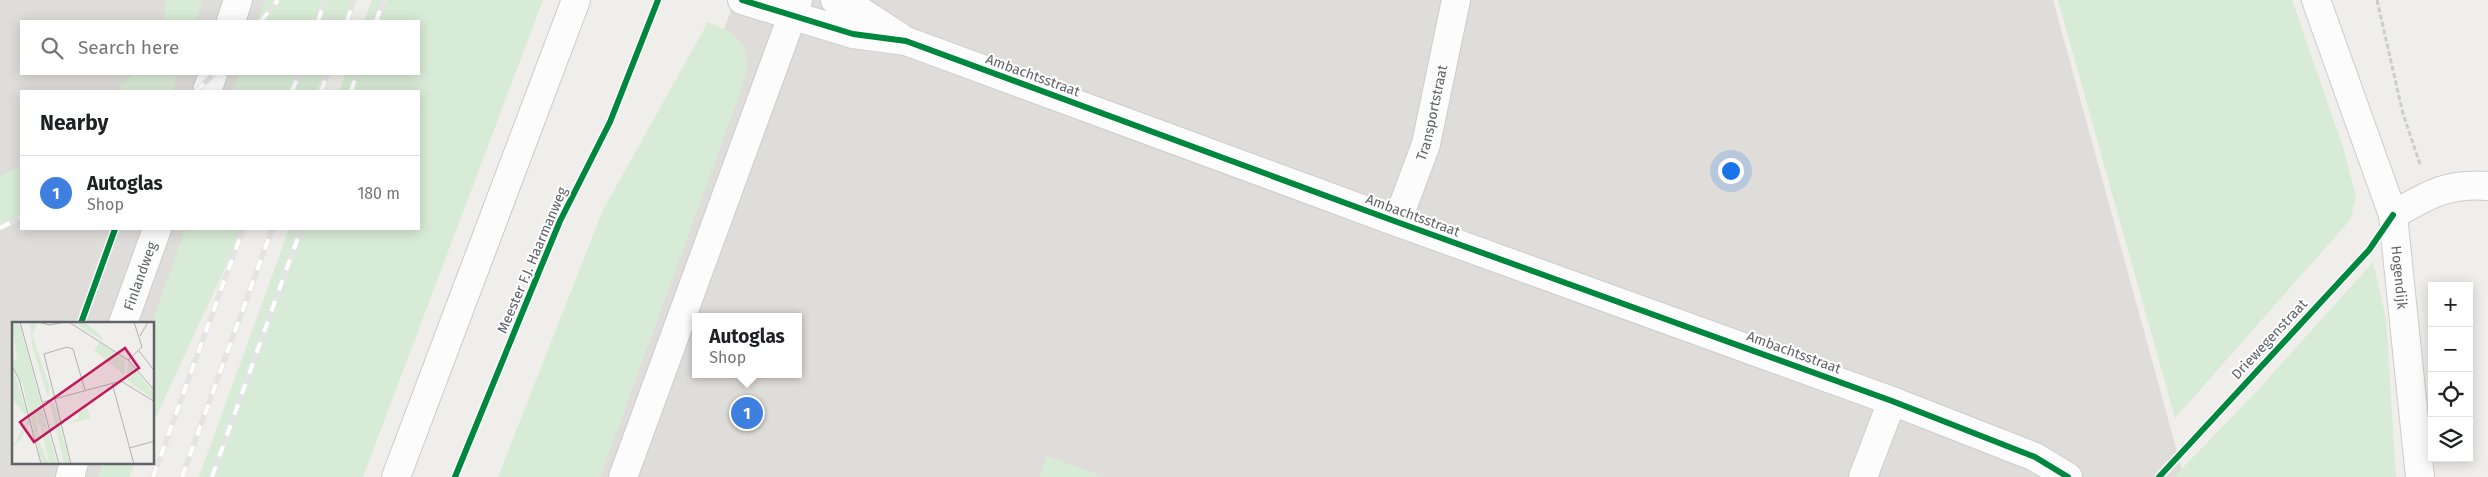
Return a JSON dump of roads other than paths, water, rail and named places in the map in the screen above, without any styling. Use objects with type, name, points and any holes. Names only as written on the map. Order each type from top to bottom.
[{"type":"street","points":[[231,20],[238,0]]},
{"type":"street","points":[[396,477],[576,0]]},
{"type":"street","name":"Ambachtsstraat","points":[[742,0],[795,8],[853,34],[906,41],[1397,222],[1892,401],[2035,457],[2068,477]]},
{"type":"street","name":"Ambachtsstraat","points":[[835,0],[857,9],[906,41]]},
{"type":"street","name":"Transportstraat","points":[[1397,222],[1426,144],[1456,0]]},
{"type":"street","name":"Hogendijk","points":[[2316,0],[2393,215],[2420,477]]},
{"type":"street","points":[[623,477],[795,8]]},
{"type":"street","points":[[207,90],[213,75]]},
{"type":"street","points":[[2393,215],[2430,193],[2465,184],[2488,186]]},
{"type":"street","name":"Finlandweg","points":[[123,322],[157,230]]},
{"type":"street","points":[[1863,477],[1892,401]]},
{"type":"street","points":[[70,477],[74,464]]},
{"type":"railway","points":[[262,20],[278,0]]},
{"type":"railway","points":[[318,20],[325,0]]},
{"type":"railway","points":[[347,20],[354,0]]},
{"type":"railway","points":[[376,20],[384,0]]},
{"type":"railway","points":[[197,90],[213,75]]},
{"type":"railway","points":[[292,90],[299,75]]},
{"type":"railway","points":[[321,90],[328,75]]},
{"type":"railway","points":[[351,90],[357,75]]},
{"type":"railway","points":[[0,228],[20,218]]},
{"type":"railway","points":[[153,477],[243,230]]},
{"type":"railway","points":[[182,477],[272,230]]},
{"type":"railway","points":[[212,477],[301,230]]},
{"type":"place","name":"Autoglas","points":[[747,413]]}]
